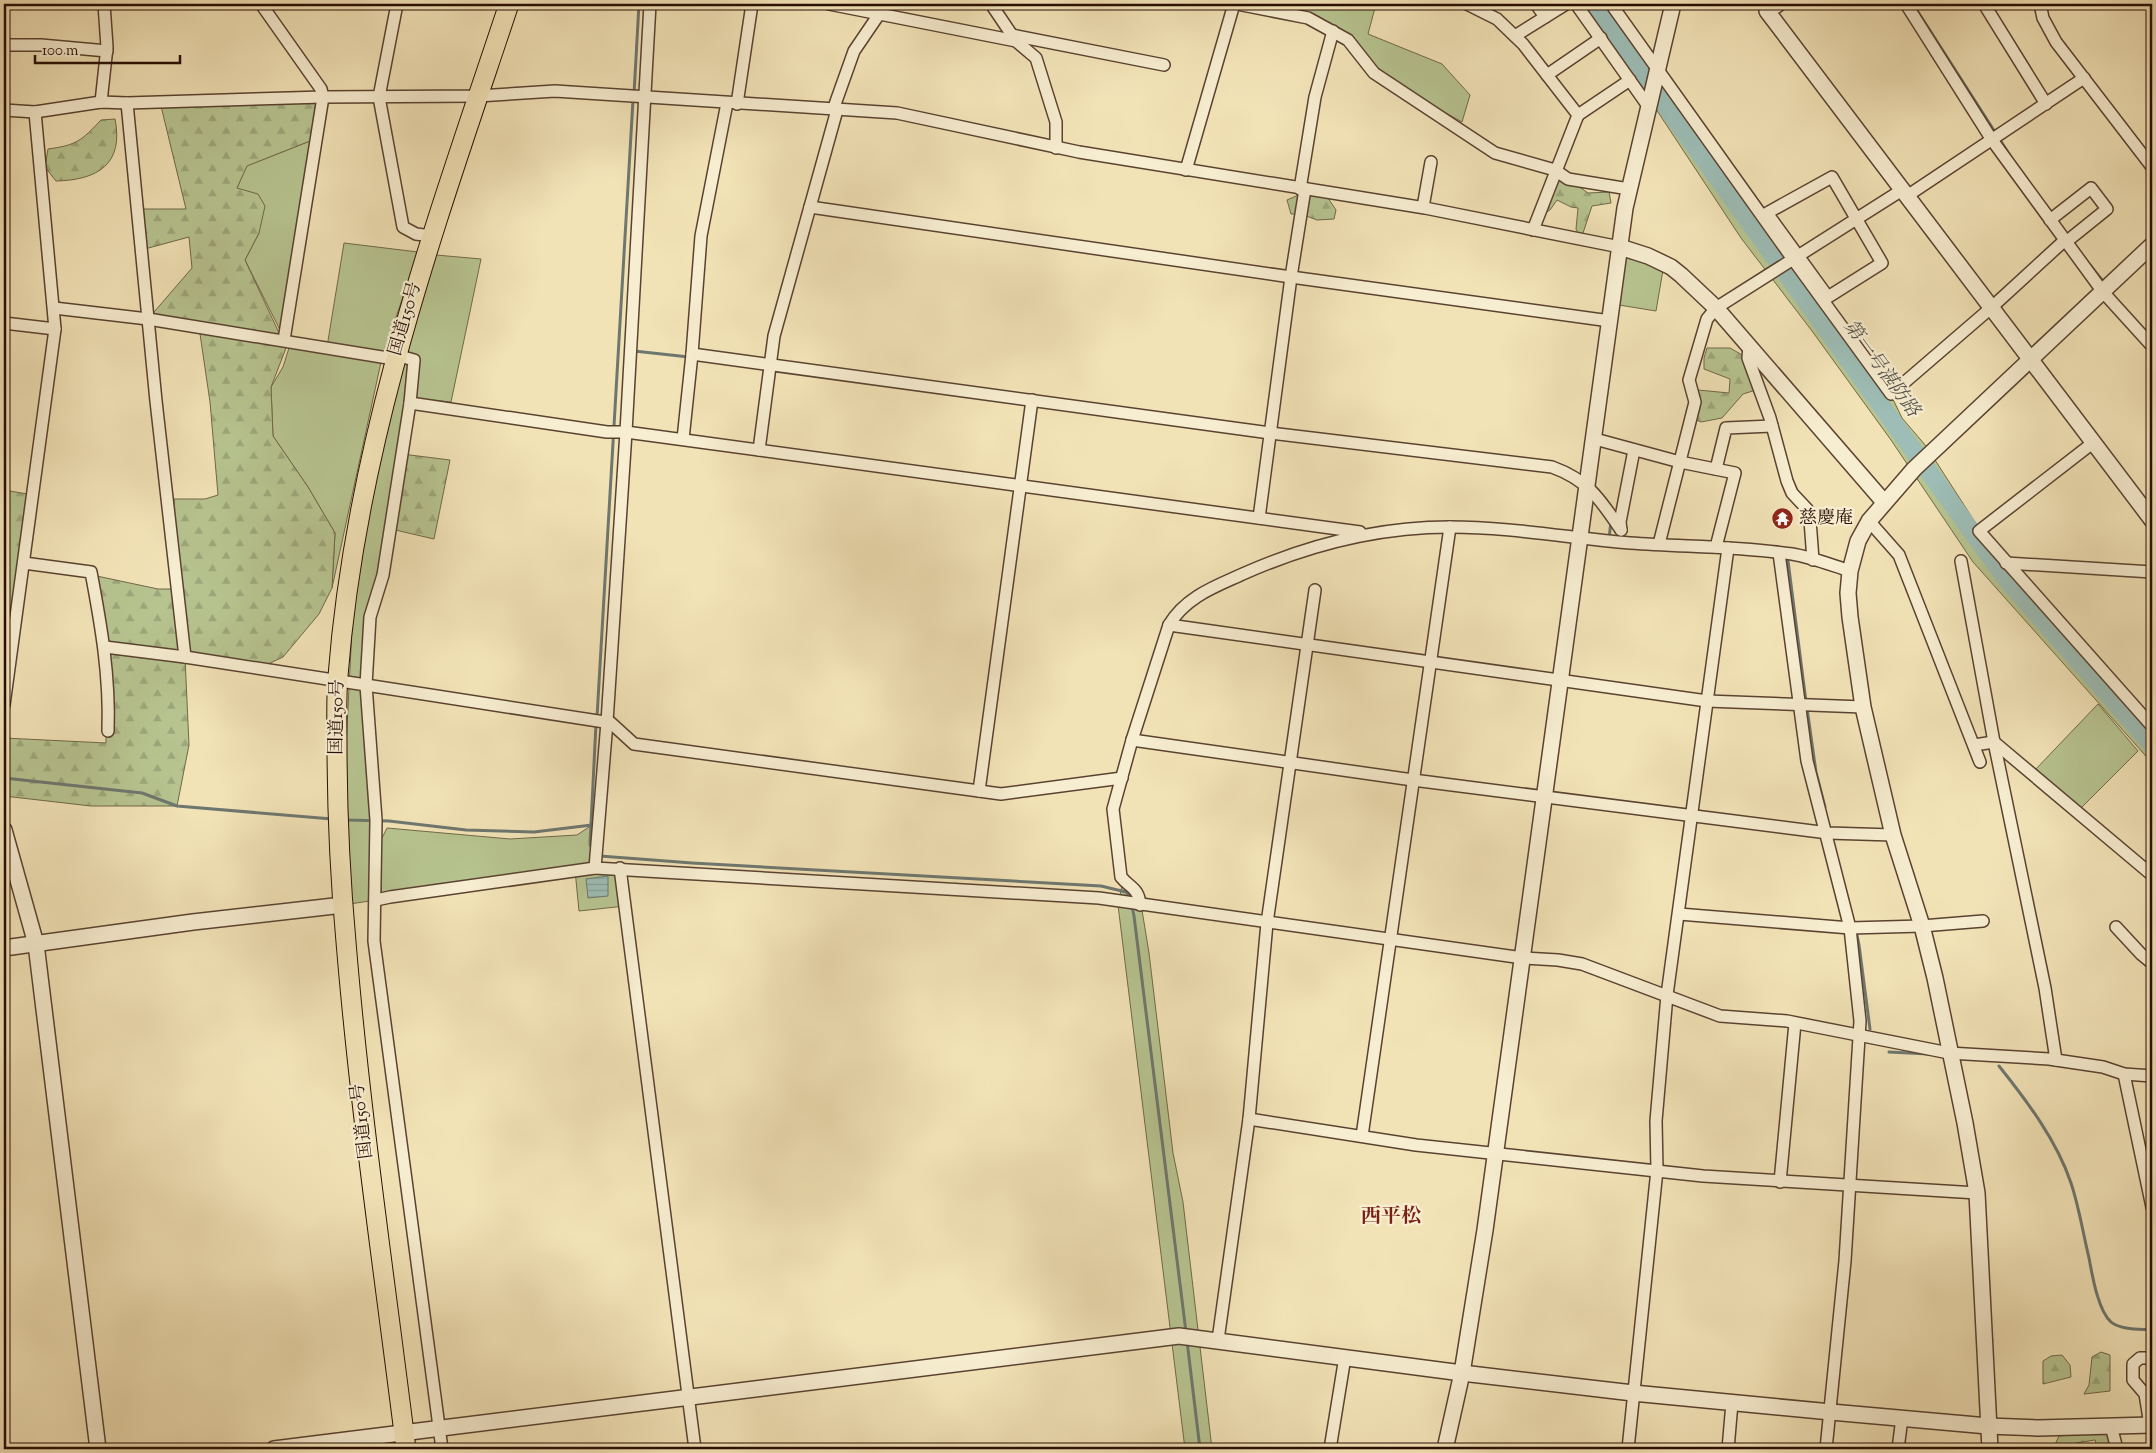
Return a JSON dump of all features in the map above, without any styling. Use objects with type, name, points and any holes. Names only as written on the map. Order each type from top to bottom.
[{"type":"highway","name":"国道150号","points":[[405,1441],[357,1072],[338,829],[337,681],[346,592],[369,459],[395,357],[432,236],[509,4]]},
{"type":"street","points":[[101,102],[107,51],[104,4]]},
{"type":"street","points":[[261,4],[322,89],[323,97],[284,340]]},
{"type":"street","points":[[397,4],[379,98],[403,227],[416,234],[432,236]]},
{"type":"street","points":[[596,858],[626,432],[650,4]]},
{"type":"street","points":[[683,440],[701,236],[732,103],[752,4]]},
{"type":"street","points":[[829,4],[878,15],[1164,65]]},
{"type":"street","points":[[759,450],[774,336],[835,110],[854,51],[886,4]]},
{"type":"street","points":[[991,4],[1014,38],[1036,58],[1056,122],[1056,148]]},
{"type":"street","points":[[1186,170],[1235,4],[1308,18],[1348,40],[1374,73],[1495,153],[1555,170],[1568,179],[1629,189]]},
{"type":"street","points":[[1468,4],[1497,19],[1515,36],[1578,116]]},
{"type":"street","points":[[1536,4],[1545,17]]},
{"type":"street","points":[[1515,36],[1566,4]]},
{"type":"street","points":[[1576,4],[1630,80],[1649,103]]},
{"type":"street","points":[[1610,4],[1891,394],[2067,240],[2108,209],[2091,188],[2052,219]]},
{"type":"street","points":[[1445,1449],[1462,1373],[1495,1154],[1546,798],[1629,189],[1673,4]]},
{"type":"street","points":[[1906,4],[2103,292],[2152,346]]},
{"type":"street","points":[[1984,4],[2046,104]]},
{"type":"street","points":[[2040,4],[2043,18],[2056,42],[2152,168]]},
{"type":"street","points":[[1769,6],[1904,193],[2152,520]]},
{"type":"street","points":[[1259,518],[1315,97],[1332,31]]},
{"type":"street","points":[[1547,75],[1601,38]]},
{"type":"street","points":[[4,45],[41,45],[107,51]]},
{"type":"street","points":[[1659,544],[1695,402],[1689,380],[1707,318],[1716,308],[1771,271],[1857,218],[1904,193],[1996,137],[2084,78]]},
{"type":"street","points":[[1533,230],[1555,170],[1578,116],[1630,80]]},
{"type":"street","points":[[4,110],[35,112],[101,102],[478,96],[555,91],[897,113],[1056,148],[1423,207],[1620,247],[1648,256],[1671,267],[1682,275],[1716,308],[1749,345],[1884,502]]},
{"type":"street","points":[[127,103],[148,319],[185,657]]},
{"type":"street","points":[[4,705],[8,633],[24,563],[55,329],[35,112]]},
{"type":"street","points":[[1423,207],[1431,162]]},
{"type":"street","points":[[1832,177],[1857,218],[1882,263],[1828,297],[1793,258],[1767,213],[1832,177]]},
{"type":"street","points":[[810,207],[1610,321]]},
{"type":"street","points":[[1990,1449],[1977,1193],[1965,1123],[1935,978],[1922,926],[1893,835],[1863,707],[1850,617],[1848,593],[1850,571],[1858,541],[1869,521],[1914,469],[2152,245]]},
{"type":"street","points":[[54,308],[148,319],[414,360],[410,403],[384,575],[370,617],[366,685],[376,808],[374,940],[442,1449]]},
{"type":"street","points":[[4,323],[55,329]]},
{"type":"street","points":[[1749,345],[1748,358],[1772,426],[1792,493],[1807,509],[1810,520],[1812,560]]},
{"type":"street","points":[[692,354],[1270,433],[1552,467],[1572,474],[1588,487],[1601,500],[1621,530]]},
{"type":"street","points":[[979,791],[1032,400]]},
{"type":"street","points":[[410,403],[608,432],[626,432],[1369,534]]},
{"type":"street","points":[[1716,469],[1726,428],[1772,426]]},
{"type":"street","points":[[1595,439],[1680,462],[1735,473],[1722,547],[1707,701],[1668,995],[1656,1121],[1657,1170],[1628,1449]]},
{"type":"street","points":[[2094,442],[1979,530],[2006,563],[2152,726]]},
{"type":"street","points":[[1618,542],[1634,450]]},
{"type":"street","points":[[1869,521],[1899,555],[1980,762]]},
{"type":"street","points":[[1140,905],[1140,898],[1134,888],[1121,877],[1113,809],[1132,740],[1169,625],[1177,612],[1192,599],[1226,582],[1280,558],[1356,535],[1450,527],[1618,542],[1722,547],[1780,556],[1794,554],[1850,571]]},
{"type":"street","points":[[1362,1136],[1450,527]]},
{"type":"street","points":[[1780,556],[1805,705],[1807,761],[1828,833],[1850,928],[1860,1021],[1850,1186],[1826,1449]]},
{"type":"street","points":[[1961,561],[1994,742],[2045,988],[2056,1060]]},
{"type":"street","points":[[24,563],[91,572],[105,647],[108,731]]},
{"type":"street","points":[[2006,563],[2152,572]]},
{"type":"street","points":[[1218,1340],[1249,1119],[1268,923],[1315,590]]},
{"type":"street","points":[[1169,625],[1707,701],[1863,707]]},
{"type":"street","points":[[105,647],[185,657],[611,723],[634,744],[1001,794],[1122,778]]},
{"type":"street","points":[[1132,740],[1546,798],[1828,833],[1893,835]]},
{"type":"street","points":[[1974,745],[1994,742],[2152,875]]},
{"type":"street","points":[[4,830],[36,944],[98,1449]]},
{"type":"street","points":[[376,900],[596,858],[620,868],[1099,898],[1391,940],[1582,964],[1720,1016],[1795,1022],[1949,1053],[2002,1054],[2056,1060],[2102,1067],[2124,1074],[2152,1076]]},
{"type":"street","points":[[620,868],[695,1449]]},
{"type":"street","points":[[4,948],[193,922],[343,905]]},
{"type":"street","points":[[1678,914],[1850,928],[1922,926],[1983,921]]},
{"type":"street","points":[[2116,928],[2152,963]]},
{"type":"street","points":[[1780,1182],[1795,1022]]},
{"type":"street","points":[[2124,1074],[2152,1207]]},
{"type":"street","points":[[1249,1119],[1495,1154],[1736,1180],[1977,1193]]},
{"type":"street","points":[[274,1449],[405,1441],[439,1428],[1186,1336],[1462,1373],[1633,1393],[1988,1426],[2062,1428],[2151,1425],[2144,1394],[2133,1380],[2133,1364],[2140,1358],[2152,1358]]},
{"type":"street","points":[[1330,1449],[1345,1357]]},
{"type":"street","points":[[1728,1449],[1732,1403]]},
{"type":"street","points":[[1898,1449],[1902,1418]]},
{"type":"street","points":[[2111,1426],[2117,1449]]},
{"type":"green space","points":[[1237,4],[1376,4],[1368,34],[1442,64],[1470,95],[1462,122],[1374,73],[1348,40],[1308,18]]},
{"type":"green space","points":[[1577,4],[1611,4],[1889,391],[1902,418],[1926,446],[1984,536],[2152,726],[2152,763],[1973,562],[1891,440],[1812,331],[1741,238],[1650,100]]},
{"type":"green space","points":[[160,102],[316,102],[310,141],[247,166],[237,188],[258,194],[265,206],[259,233],[245,260],[286,348],[271,387],[273,436],[308,487],[335,533],[332,588],[319,614],[283,657],[268,664],[185,657],[189,745],[177,806],[91,806],[4,796],[4,738],[106,743],[106,659],[92,575],[158,589],[178,589],[174,499],[205,499],[218,495],[210,402],[199,327],[148,319],[192,268],[189,237],[141,250],[137,209],[186,209]]},
{"type":"green space","points":[[115,119],[117,135],[115,148],[105,166],[95,173],[84,177],[56,181],[45,167],[48,149],[72,144],[88,133],[101,120]]},
{"type":"green space","points":[[310,141],[280,330],[245,260],[259,233],[237,188],[246,166]]},
{"type":"green space","points":[[1558,172],[1588,193],[1609,192],[1611,203],[1592,206],[1581,239],[1576,229],[1578,208],[1571,207],[1557,200],[1550,210],[1541,215]]},
{"type":"green space","points":[[1310,190],[1328,198],[1336,210],[1334,219],[1317,220],[1301,214],[1291,214],[1287,200]]},
{"type":"green space","points":[[344,243],[418,252],[381,362],[332,588],[335,533],[308,487],[273,436],[271,387],[283,367],[289,348],[326,353]]},
{"type":"green space","points":[[436,255],[481,259],[451,402],[405,397],[391,528],[370,617],[366,685],[382,838],[387,828],[510,839],[577,835],[592,825],[592,865],[381,894],[381,853],[376,900],[343,905],[340,866],[353,609],[364,525],[399,365]]},
{"type":"green space","points":[[1625,258],[1644,261],[1663,270],[1656,311],[1619,305]]},
{"type":"green space","points":[[1707,348],[1730,348],[1744,356],[1756,390],[1743,394],[1722,418],[1701,422],[1694,419],[1698,390],[1729,393],[1730,379],[1704,369],[1704,358]]},
{"type":"green space","points":[[402,454],[450,460],[434,539],[391,529]]},
{"type":"green space","points":[[4,490],[33,495],[6,690],[4,737]]},
{"type":"green space","points":[[2098,704],[2138,751],[2077,812],[2035,770]]},
{"type":"green space","points":[[620,868],[625,906],[579,911],[575,870]]},
{"type":"green space","points":[[1123,881],[1140,898],[1149,953],[1173,1153],[1183,1202],[1212,1449],[1185,1449],[1118,905]]},
{"type":"green space","points":[[2101,1352],[2110,1355],[2110,1391],[2084,1394],[2089,1385],[2092,1357]]},
{"type":"green space","points":[[2062,1355],[2070,1365],[2071,1377],[2043,1384],[2043,1361],[2051,1356]]},
{"type":"green space","points":[[2080,1433],[2107,1433],[2117,1449],[2098,1449],[2095,1440],[2076,1443],[2074,1449],[2053,1449],[2059,1436]]},
{"type":"water","points":[[608,876],[608,896],[588,898],[586,879]]},
{"type":"waterway","points":[[634,94],[639,4]]},
{"type":"waterway","name":"第一号湛防路","points":[[1592,4],[2006,579],[2152,745]]},
{"type":"waterway","points":[[1913,4],[2011,157]]},
{"type":"waterway","points":[[597,717],[633,100]]},
{"type":"waterway","points":[[2090,265],[2102,280]]},
{"type":"waterway","points":[[634,351],[689,357]]},
{"type":"waterway","points":[[1609,538],[1611,522]]},
{"type":"waterway","points":[[1781,559],[1788,561],[1806,702]]},
{"type":"waterway","points":[[1807,708],[1816,772],[1825,807]]},
{"type":"waterway","points":[[593,852],[590,844],[596,724]]},
{"type":"waterway","points":[[4,778],[142,793],[177,806],[332,819]]},
{"type":"waterway","points":[[346,820],[389,821],[466,830],[534,832],[592,825]]},
{"type":"waterway","points":[[600,856],[1101,886],[1126,892],[1130,897],[1134,916],[1186,1332]]},
{"type":"waterway","points":[[1856,930],[1870,1029]]},
{"type":"waterway","points":[[1889,1052],[1928,1054]]},
{"type":"waterway","points":[[1999,1066],[2040,1122],[2065,1167],[2076,1201],[2096,1292],[2106,1317],[2115,1325],[2131,1329],[2152,1330]]},
{"type":"waterway","points":[[1187,1341],[1200,1449]]},
{"type":"place","name":"慈慶庵","points":[[1783,519]]},
{"type":"district","name":"西平松","points":[[1391,1217]]}]
